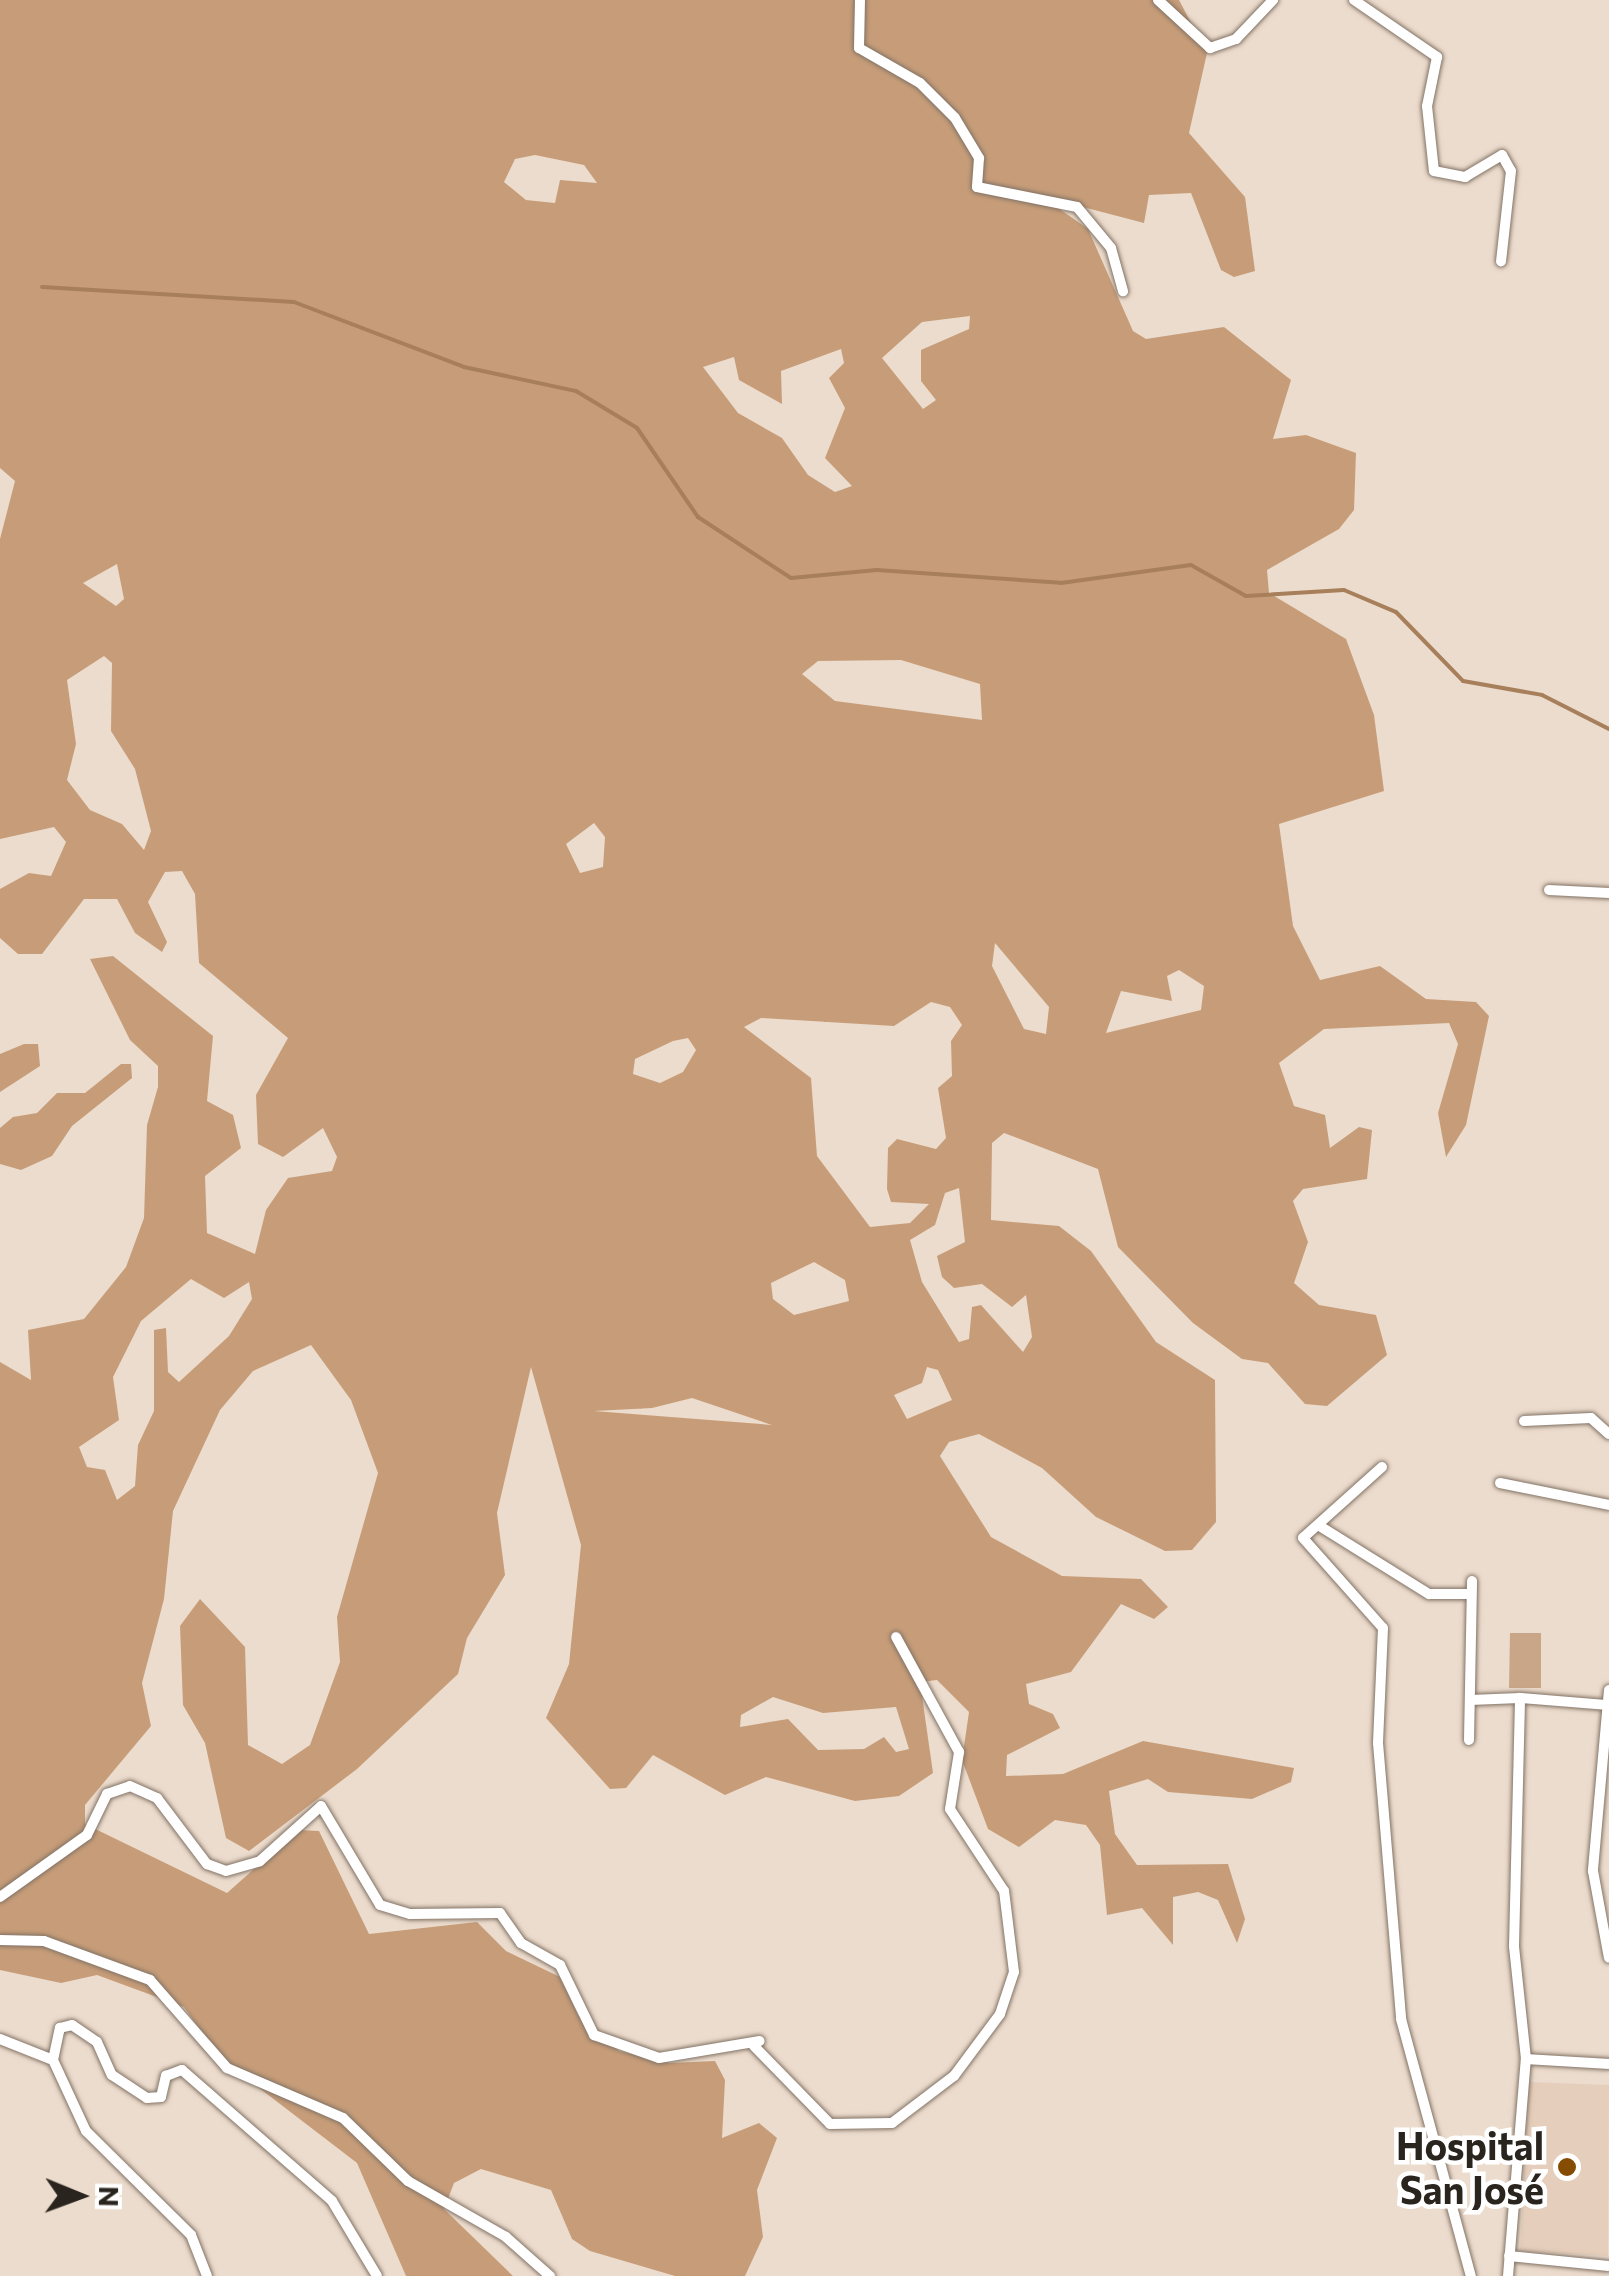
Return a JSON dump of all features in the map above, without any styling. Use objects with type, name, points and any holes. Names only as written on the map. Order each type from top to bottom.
[{"type":"street","points":[[860,0],[860,48],[920,82],[956,118],[979,158],[977,187],[1077,206],[1111,248],[1123,291]]},
{"type":"street","points":[[1158,0],[1210,48],[1236,39],[1272,0]]},
{"type":"street","points":[[1354,0],[1437,57],[1426,106],[1434,171],[1465,176],[1502,156],[1510,170],[1500,261]]},
{"type":"street","points":[[1548,890],[1609,893]]},
{"type":"street","points":[[1524,1421],[1591,1418],[1609,1434]]},
{"type":"street","points":[[1382,1468],[1318,1525],[1304,1547],[1383,1628],[1378,1743],[1401,2019],[1470,2276]]},
{"type":"street","points":[[1500,1483],[1609,1505]]},
{"type":"street","points":[[1318,1525],[1429,1594],[1471,1588],[1469,1740]]},
{"type":"street","points":[[0,1897],[87,1834],[107,1794],[130,1786],[158,1798],[207,1864],[226,1871],[260,1861],[321,1806],[380,1905],[410,1914],[500,1913],[521,1943],[560,1966],[594,2035],[659,2058],[757,2044],[830,2124],[892,2123],[954,2076],[1000,2014],[1014,1972],[1004,1891],[950,1808],[959,1752],[896,1637]]},
{"type":"street","points":[[1609,1690],[1593,1871],[1609,1958]]},
{"type":"street","points":[[1470,1700],[1520,1698],[1607,1705]]},
{"type":"street","points":[[1508,2276],[1526,2059],[1514,1946],[1520,1698]]},
{"type":"street","points":[[0,1940],[44,1940],[150,1980],[227,2068],[344,2118],[408,2181],[506,2237],[550,2276]]},
{"type":"street","points":[[207,2276],[192,2236],[86,2131],[52,2060],[60,2028],[72,2025],[97,2042],[112,2075],[147,2098],[161,2097],[166,2076],[182,2070],[332,2201],[377,2276]]},
{"type":"street","points":[[0,2039],[52,2060]]},
{"type":"street","points":[[1526,2059],[1609,2064]]},
{"type":"street","points":[[1509,2256],[1609,2267],[1606,2276]]},
{"type":"shaded area","points":[[0,0],[1179,0],[1207,53],[1189,133],[1245,197],[1255,271],[1234,277],[1221,270],[1191,193],[1149,195],[1144,223],[1041,196],[1088,229],[1133,331],[1146,339],[1224,327],[1291,380],[1273,439],[1306,435],[1356,453],[1354,510],[1339,529],[1267,570],[1269,593],[1346,639],[1374,715],[1384,791],[1279,824],[1293,926],[1320,980],[1380,966],[1426,999],[1476,1002],[1489,1016],[1466,1125],[1446,1157],[1438,1113],[1458,1044],[1449,1023],[1324,1029],[1279,1063],[1294,1106],[1325,1115],[1330,1148],[1359,1127],[1372,1130],[1367,1179],[1303,1189],[1293,1201],[1308,1242],[1294,1283],[1319,1305],[1376,1315],[1387,1355],[1327,1406],[1305,1404],[1268,1363],[1242,1359],[1193,1323],[1118,1247],[1098,1169],[1004,1133],[992,1143],[991,1220],[1059,1226],[1091,1251],[1156,1342],[1215,1380],[1216,1522],[1192,1550],[1165,1551],[1096,1517],[1042,1468],[979,1434],[949,1442],[940,1456],[991,1537],[1062,1576],[1141,1579],[1168,1607],[1154,1619],[1121,1604],[1071,1672],[1026,1684],[1029,1704],[1053,1714],[1060,1728],[1007,1755],[1006,1776],[1063,1774],[1143,1741],[1294,1768],[1291,1782],[1252,1799],[1168,1792],[1148,1779],[1109,1791],[1115,1834],[1137,1865],[1228,1864],[1245,1919],[1237,1943],[1218,1900],[1198,1892],[1173,1897],[1173,1945],[1142,1908],[1107,1915],[1100,1845],[1086,1825],[1055,1820],[1019,1847],[988,1829],[962,1760],[969,1712],[937,1680],[920,1682],[933,1773],[899,1796],[855,1801],[766,1777],[725,1795],[653,1755],[626,1788],[610,1789],[546,1718],[569,1664],[581,1545],[531,1367],[497,1513],[505,1575],[467,1638],[458,1674],[357,1769],[249,1851],[226,1838],[205,1743],[183,1705],[180,1626],[200,1599],[245,1647],[248,1745],[282,1764],[310,1745],[340,1662],[337,1617],[378,1473],[351,1400],[311,1345],[253,1371],[220,1410],[173,1511],[164,1599],[142,1683],[151,1726],[85,1805],[85,1824],[227,1893],[298,1830],[319,1831],[369,1934],[477,1922],[506,1951],[560,1977],[578,2015],[619,2051],[670,2063],[715,2061],[725,2080],[722,2138],[759,2123],[777,2138],[757,2190],[763,2237],[745,2276],[675,2276],[590,2251],[572,2239],[551,2190],[481,2169],[454,2183],[444,2209],[513,2276],[406,2276],[357,2163],[220,2058],[184,2007],[97,1975],[61,1983],[0,1970],[0,1362],[31,1380],[28,1330],[84,1319],[126,1267],[144,1218],[147,1125],[158,1087],[158,1066],[130,1040],[90,959],[113,956],[213,1036],[207,1101],[233,1115],[241,1148],[205,1176],[207,1233],[255,1254],[266,1210],[288,1178],[332,1171],[337,1157],[323,1128],[283,1157],[258,1144],[256,1095],[288,1038],[199,963],[195,894],[182,871],[165,872],[148,902],[167,942],[162,952],[135,933],[117,899],[84,899],[42,954],[18,954],[0,938],[0,889],[29,873],[51,876],[66,842],[54,827],[0,839],[0,539],[15,481],[0,468]],"holes":[[[535,155],[584,165],[597,183],[560,180],[555,203],[526,200],[504,182],[515,159]],[[970,316],[969,329],[921,350],[921,381],[936,400],[923,409],[882,358],[922,322]],[[841,349],[844,363],[829,378],[845,408],[825,458],[852,486],[835,492],[808,475],[782,438],[738,413],[703,367],[734,357],[739,380],[782,404],[781,371]],[[117,564],[124,599],[116,606],[83,583]],[[104,656],[112,663],[111,731],[135,769],[151,831],[144,850],[122,824],[90,810],[67,780],[76,744],[67,680]],[[901,660],[980,684],[982,720],[835,701],[802,674],[818,661]],[[594,823],[605,837],[603,867],[580,873],[566,844]],[[995,943],[1049,1007],[1046,1034],[1024,1029],[992,966]],[[1179,970],[1204,986],[1201,1010],[1106,1033],[1121,991],[1172,1001],[1167,976]],[[931,1002],[950,1007],[962,1025],[951,1041],[952,1076],[938,1088],[946,1138],[936,1149],[897,1139],[888,1148],[887,1189],[891,1202],[929,1204],[910,1223],[870,1227],[817,1156],[811,1078],[744,1027],[761,1018],[894,1026]],[[688,1038],[696,1050],[683,1072],[660,1083],[633,1074],[635,1059]],[[959,1188],[965,1242],[937,1256],[942,1277],[954,1288],[982,1284],[1012,1307],[1026,1295],[1032,1337],[1023,1352],[981,1305],[972,1307],[969,1339],[959,1342],[922,1282],[910,1240],[935,1225],[945,1193]],[[814,1262],[845,1280],[849,1301],[794,1315],[773,1299],[771,1283]],[[191,1279],[224,1298],[249,1282],[252,1299],[229,1336],[179,1382],[168,1372],[166,1328],[154,1330],[154,1411],[138,1445],[135,1486],[117,1500],[105,1470],[87,1467],[79,1447],[119,1420],[113,1377],[141,1321]],[[927,1367],[938,1370],[952,1400],[907,1419],[894,1395],[922,1383]],[[692,1398],[772,1425],[594,1411],[652,1408]],[[773,1697],[823,1713],[896,1707],[909,1749],[896,1752],[884,1737],[864,1749],[818,1750],[788,1719],[740,1727],[741,1715]]]},
{"type":"shaded area","points":[[24,1044],[38,1044],[40,1066],[0,1092],[0,1054]]},
{"type":"shaded area","points":[[121,1064],[131,1064],[132,1078],[72,1126],[52,1156],[21,1170],[0,1164],[0,1128],[13,1117],[37,1113],[57,1093],[85,1093]]},
{"type":"shaded area","points":[[1510,1633],[1541,1633],[1541,1688],[1509,1688]]},
{"type":"shaded area","name":"Hospital San José","points":[[1529,2082],[1609,2085],[1608,2256],[1520,2251]]},
{"type":"waterway","points":[[42,287],[294,302],[464,367],[576,391],[637,428],[698,517],[791,578],[877,570],[1061,583],[1191,565],[1246,596],[1344,590],[1396,612],[1463,681],[1542,695],[1609,729]]},
{"type":"place","name":"Hospital San José","points":[[1567,2167]]}]
